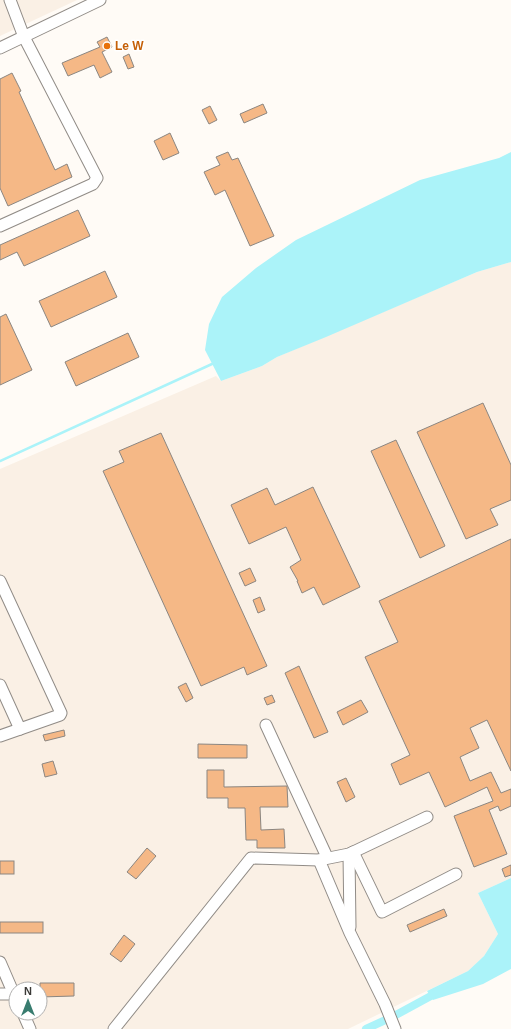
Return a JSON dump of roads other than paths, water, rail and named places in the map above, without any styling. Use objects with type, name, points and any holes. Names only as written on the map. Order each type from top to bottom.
[{"type":"street","points":[[0,226],[93,184],[97,178],[24,37],[10,0]]},
{"type":"street","points":[[0,48],[100,0]]},
{"type":"street","points":[[0,581],[61,714],[0,736]]},
{"type":"street","points":[[0,685],[20,729]]},
{"type":"street","points":[[266,725],[323,859],[350,933],[385,1004],[394,1029]]},
{"type":"street","points":[[114,1029],[251,858],[323,859],[351,853],[427,817]]},
{"type":"street","points":[[351,853],[382,912],[456,874]]},
{"type":"street","points":[[350,933],[351,853]]},
{"type":"street","points":[[0,962],[8,981]]},
{"type":"water","points":[[511,152],[511,262],[477,272],[277,357],[262,366],[221,381],[205,350],[209,324],[222,297],[256,268],[296,240],[420,180],[499,158]]},
{"type":"water","points":[[511,878],[511,969],[483,984],[433,1000],[427,991],[468,971],[484,956],[498,934],[478,893]]},
{"type":"waterway","points":[[0,461],[212,364]]},
{"type":"waterway","points":[[366,1029],[394,1016],[440,991]]},
{"type":"place","name":"Le W","points":[[107,46]]}]
